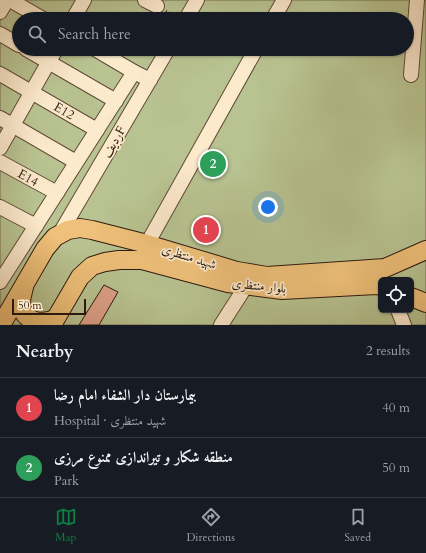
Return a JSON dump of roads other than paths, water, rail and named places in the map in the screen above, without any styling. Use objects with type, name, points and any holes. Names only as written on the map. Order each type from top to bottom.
[{"type":"main road","name":"شهید منتظری","points":[[1,325],[45,248],[55,237],[68,230],[80,228],[92,230],[147,244],[237,271],[267,276],[385,268],[426,250]]},
{"type":"main road","name":"بلوار منتظری","points":[[54,322],[80,277],[92,266],[119,260],[142,260],[228,283],[282,290],[378,285]]},
{"type":"main road","points":[[24,287],[21,302],[23,310],[27,316],[33,321],[40,323],[54,322]]},
{"type":"main road","points":[[414,298],[426,303]]},
{"type":"street","points":[[0,12],[7,0]]},
{"type":"street","points":[[10,0],[31,12]]},
{"type":"street","points":[[77,12],[84,0]]},
{"type":"street","points":[[190,12],[197,0]]},
{"type":"street","points":[[277,12],[284,0]]},
{"type":"street","points":[[414,38],[417,0]]},
{"type":"street","points":[[0,34],[12,41]]},
{"type":"street","points":[[38,56],[116,101]]},
{"type":"street","points":[[0,148],[52,56]]},
{"type":"street","points":[[107,56],[150,80]]},
{"type":"street","name":"ردیفF","points":[[59,235],[164,56]]},
{"type":"street","points":[[147,244],[252,56]]},
{"type":"street","points":[[411,75],[413,56]]},
{"type":"street","points":[[0,282],[134,72]]},
{"type":"street","name":"E12","points":[[0,74],[97,130]]},
{"type":"street","points":[[0,118],[76,162]]},
{"type":"street","name":"E14","points":[[0,162],[57,193]]},
{"type":"street","points":[[0,207],[36,226]]},
{"type":"street","points":[[221,325],[246,286]]},
{"type":"street","points":[[399,313],[404,325]]},
{"type":"place","name":"منطقه شکار و تیراندازی ممنوع مرزی","points":[[213,164]]},
{"type":"place","name":"بیمارستان دار الشفاء امام رضا","points":[[206,230]]}]
